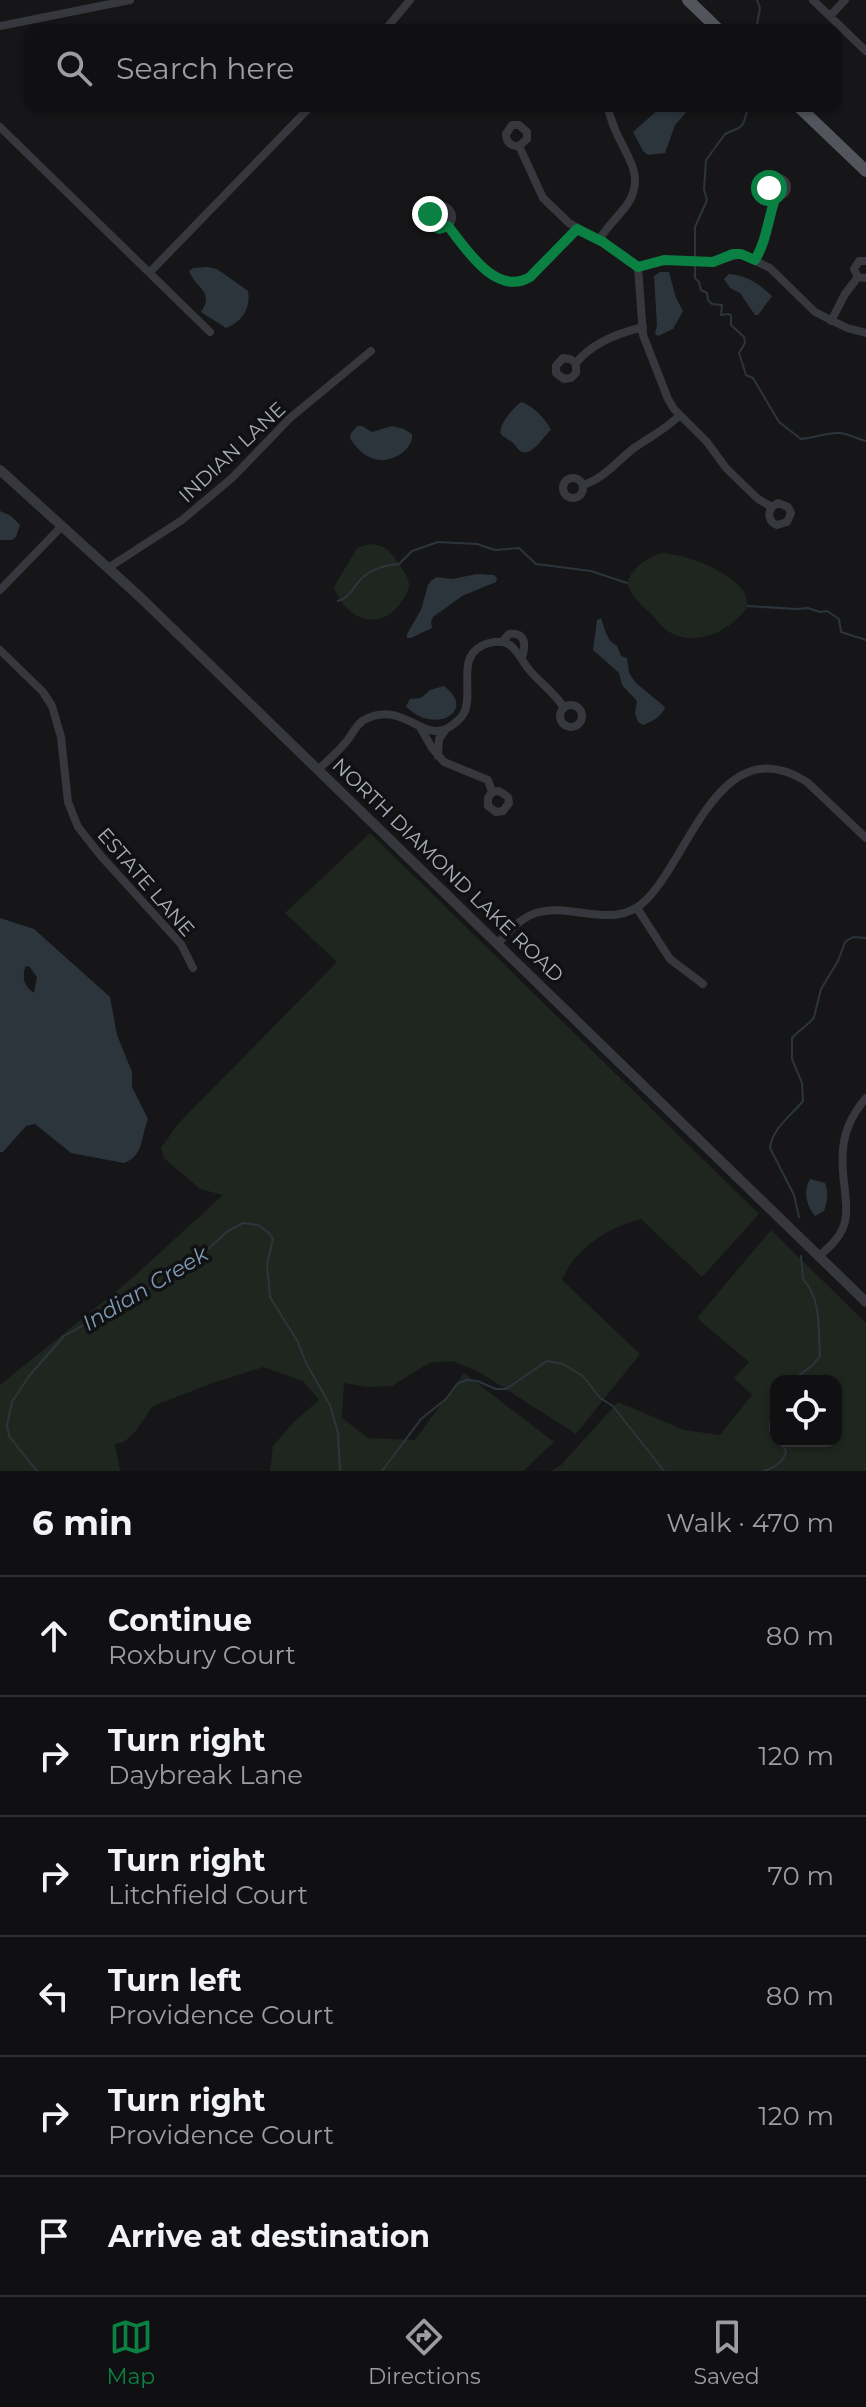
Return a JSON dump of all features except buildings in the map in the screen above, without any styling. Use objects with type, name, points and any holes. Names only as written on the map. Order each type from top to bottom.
[{"type":"main road","points":[[688,0],[713,24]]},
{"type":"main road","points":[[804,112],[866,171]]},
{"type":"street","points":[[0,26],[130,0]]},
{"type":"street","points":[[390,24],[410,0]]},
{"type":"street","points":[[813,0],[838,24]]},
{"type":"street","points":[[830,16],[845,0]]},
{"type":"street","points":[[842,28],[866,51]]},
{"type":"street","points":[[150,272],[305,112]]},
{"type":"street","points":[[599,240],[607,225],[630,200],[635,175],[633,162],[609,112]]},
{"type":"street","points":[[0,127],[210,332]]},
{"type":"street","points":[[519,146],[543,198],[577,229],[638,267]]},
{"type":"street","points":[[755,260],[765,245],[776,196]]},
{"type":"street","points":[[448,226],[468,252],[493,276],[508,282],[530,277],[577,229]]},
{"type":"street","points":[[638,267],[652,262],[713,262],[741,254],[770,268],[815,312],[866,333]]},
{"type":"street","points":[[831,321],[845,294],[862,277],[855,272],[855,266],[859,261],[866,261]]},
{"type":"street","points":[[638,267],[643,335],[668,399],[726,468],[758,499],[772,507]]},
{"type":"street","points":[[576,363],[582,355],[605,340],[643,327]]},
{"type":"street","name":"INDIAN LANE","points":[[108,568],[182,520],[234,476],[290,418],[371,351]]},
{"type":"street","points":[[583,485],[603,476],[635,448],[665,430],[680,415]]},
{"type":"street","name":"NORTH DIAMOND LAKE ROAD","points":[[0,470],[319,769],[866,1302]]},
{"type":"street","points":[[0,590],[62,526]]},
{"type":"street","points":[[502,642],[509,634],[522,636],[526,647],[522,659]]},
{"type":"street","points":[[438,756],[439,739],[464,713],[469,660],[483,645],[502,642],[518,650],[528,668],[564,708]]},
{"type":"street","name":"ESTATE LANE","points":[[0,650],[43,692],[52,706],[61,737],[68,802],[78,827],[181,944],[193,968]]},
{"type":"street","points":[[319,769],[365,719],[385,713],[398,714],[419,726],[438,731],[446,729]]},
{"type":"street","points":[[419,726],[444,762],[488,780],[492,792]]},
{"type":"street","points":[[498,943],[521,920],[544,911],[597,916],[621,914],[637,908],[659,885],[710,803],[724,786],[749,772],[777,770],[799,777],[866,838]]},
{"type":"street","points":[[637,908],[670,959],[703,984]]},
{"type":"street","points":[[819,1256],[837,1239],[846,1219],[841,1158],[843,1140],[855,1112],[866,1098]]},
{"type":"shaded area","points":[[655,112],[687,112],[675,125],[665,153],[648,155],[633,132]]},
{"type":"shaded area","points":[[208,267],[217,269],[248,291],[244,314],[226,328],[201,312],[205,295],[189,271]]},
{"type":"shaded area","points":[[669,272],[683,311],[673,329],[658,336],[655,334],[654,276]]},
{"type":"shaded area","points":[[729,274],[753,281],[772,296],[758,315],[740,293],[730,288],[724,279]]},
{"type":"shaded area","points":[[521,402],[538,413],[551,430],[533,449],[524,452],[500,430],[507,416]]},
{"type":"shaded area","points":[[357,426],[372,432],[392,426],[404,429],[412,434],[412,440],[394,458],[374,459],[360,451],[350,438]]},
{"type":"shaded area","points":[[0,511],[20,525],[12,540],[0,540]]},
{"type":"shaded area","points":[[370,544],[391,553],[409,584],[404,598],[391,613],[372,620],[353,614],[345,607],[334,587],[357,548]]},
{"type":"shaded area","points":[[661,553],[693,560],[725,575],[743,590],[748,606],[725,628],[705,637],[684,637],[670,632],[637,600],[627,583],[640,564]]},
{"type":"shaded area","points":[[477,574],[494,575],[496,582],[462,596],[433,617],[432,628],[407,638],[431,581],[437,577],[452,579]]},
{"type":"shaded area","points":[[601,618],[610,641],[617,646],[621,656],[627,658],[629,673],[636,683],[665,707],[659,716],[643,725],[638,722],[635,713],[637,701],[622,685],[619,673],[593,650],[597,620]]},
{"type":"shaded area","points":[[444,686],[456,705],[448,717],[427,719],[406,706],[410,699],[421,698],[430,690]]},
{"type":"shaded area","points":[[370,833],[759,1214],[702,1277],[641,1219],[605,1233],[575,1258],[562,1280],[640,1354],[576,1434],[479,1372],[453,1361],[429,1363],[392,1386],[367,1387],[344,1383],[342,1418],[368,1438],[415,1440],[464,1373],[554,1442],[523,1471],[270,1471],[273,1446],[319,1400],[303,1381],[263,1367],[153,1406],[134,1433],[124,1442],[115,1444],[120,1471],[0,1471],[0,1385],[131,1279],[223,1195],[200,1189],[164,1158],[161,1148],[178,1124],[337,962],[285,913]]},
{"type":"shaded area","points":[[0,918],[34,929],[110,997],[117,1035],[132,1072],[132,1087],[148,1119],[139,1150],[124,1163],[71,1153],[35,1124],[26,1126],[0,1152]],"holes":[[[29,966],[37,977],[34,993],[25,982],[25,967]]]},
{"type":"shaded area","points":[[810,1179],[825,1183],[827,1190],[824,1211],[815,1216],[806,1198]]},
{"type":"shaded area","points":[[771,1230],[866,1323],[866,1471],[551,1471],[561,1465],[618,1402],[684,1430],[720,1435],[752,1395],[734,1378],[749,1362],[697,1318]]},
{"type":"waterway","points":[[757,0],[760,8],[757,24]]},
{"type":"waterway","points":[[695,259],[695,227],[707,200],[704,189],[706,160],[725,134],[743,124],[747,112]]},
{"type":"waterway","points":[[695,265],[695,278],[701,290],[707,293],[712,304],[722,305],[721,315],[729,314],[731,325],[744,337],[745,343],[739,353],[746,375],[753,378],[779,422],[801,439],[840,433],[866,441]]},
{"type":"waterway","points":[[338,601],[370,572],[399,564],[412,551],[438,542],[477,544],[495,550],[519,548],[536,564],[591,571],[627,583]]},
{"type":"waterway","points":[[748,606],[827,611],[839,619],[841,632],[866,640]]},
{"type":"waterway","name":"Indian Creek","points":[[799,1217],[794,1195],[770,1148],[778,1128],[803,1101],[802,1083],[792,1059],[792,1038],[814,1017],[821,989],[838,961],[845,942],[853,937],[866,938]]},
{"type":"waterway","name":"Indian Creek","points":[[37,1471],[9,1436],[7,1425],[12,1402],[29,1376],[64,1336],[189,1266],[228,1231],[243,1223],[258,1225],[273,1239],[267,1265],[270,1297],[298,1342],[330,1405],[338,1433],[340,1471]]},
{"type":"waterway","name":"Indian Creek","points":[[799,1375],[820,1356],[816,1305],[803,1279],[801,1256]]},
{"type":"waterway","name":"Indian Creek","points":[[382,1471],[421,1419],[446,1399],[458,1383],[477,1381],[496,1389],[506,1389],[547,1361],[563,1364],[583,1376],[600,1398],[613,1406],[664,1471]]},
{"type":"waterway","name":"Indian Creek","points":[[764,1471],[784,1458],[786,1450],[783,1447]]},
{"type":"route","points":[[430,214],[432,225],[439,229],[448,226],[468,252],[493,276],[501,281],[515,282],[530,277],[577,229],[603,242],[638,267],[664,260],[713,262],[733,254],[755,260],[765,245],[767,224],[776,196],[771,194],[769,188]]}]
